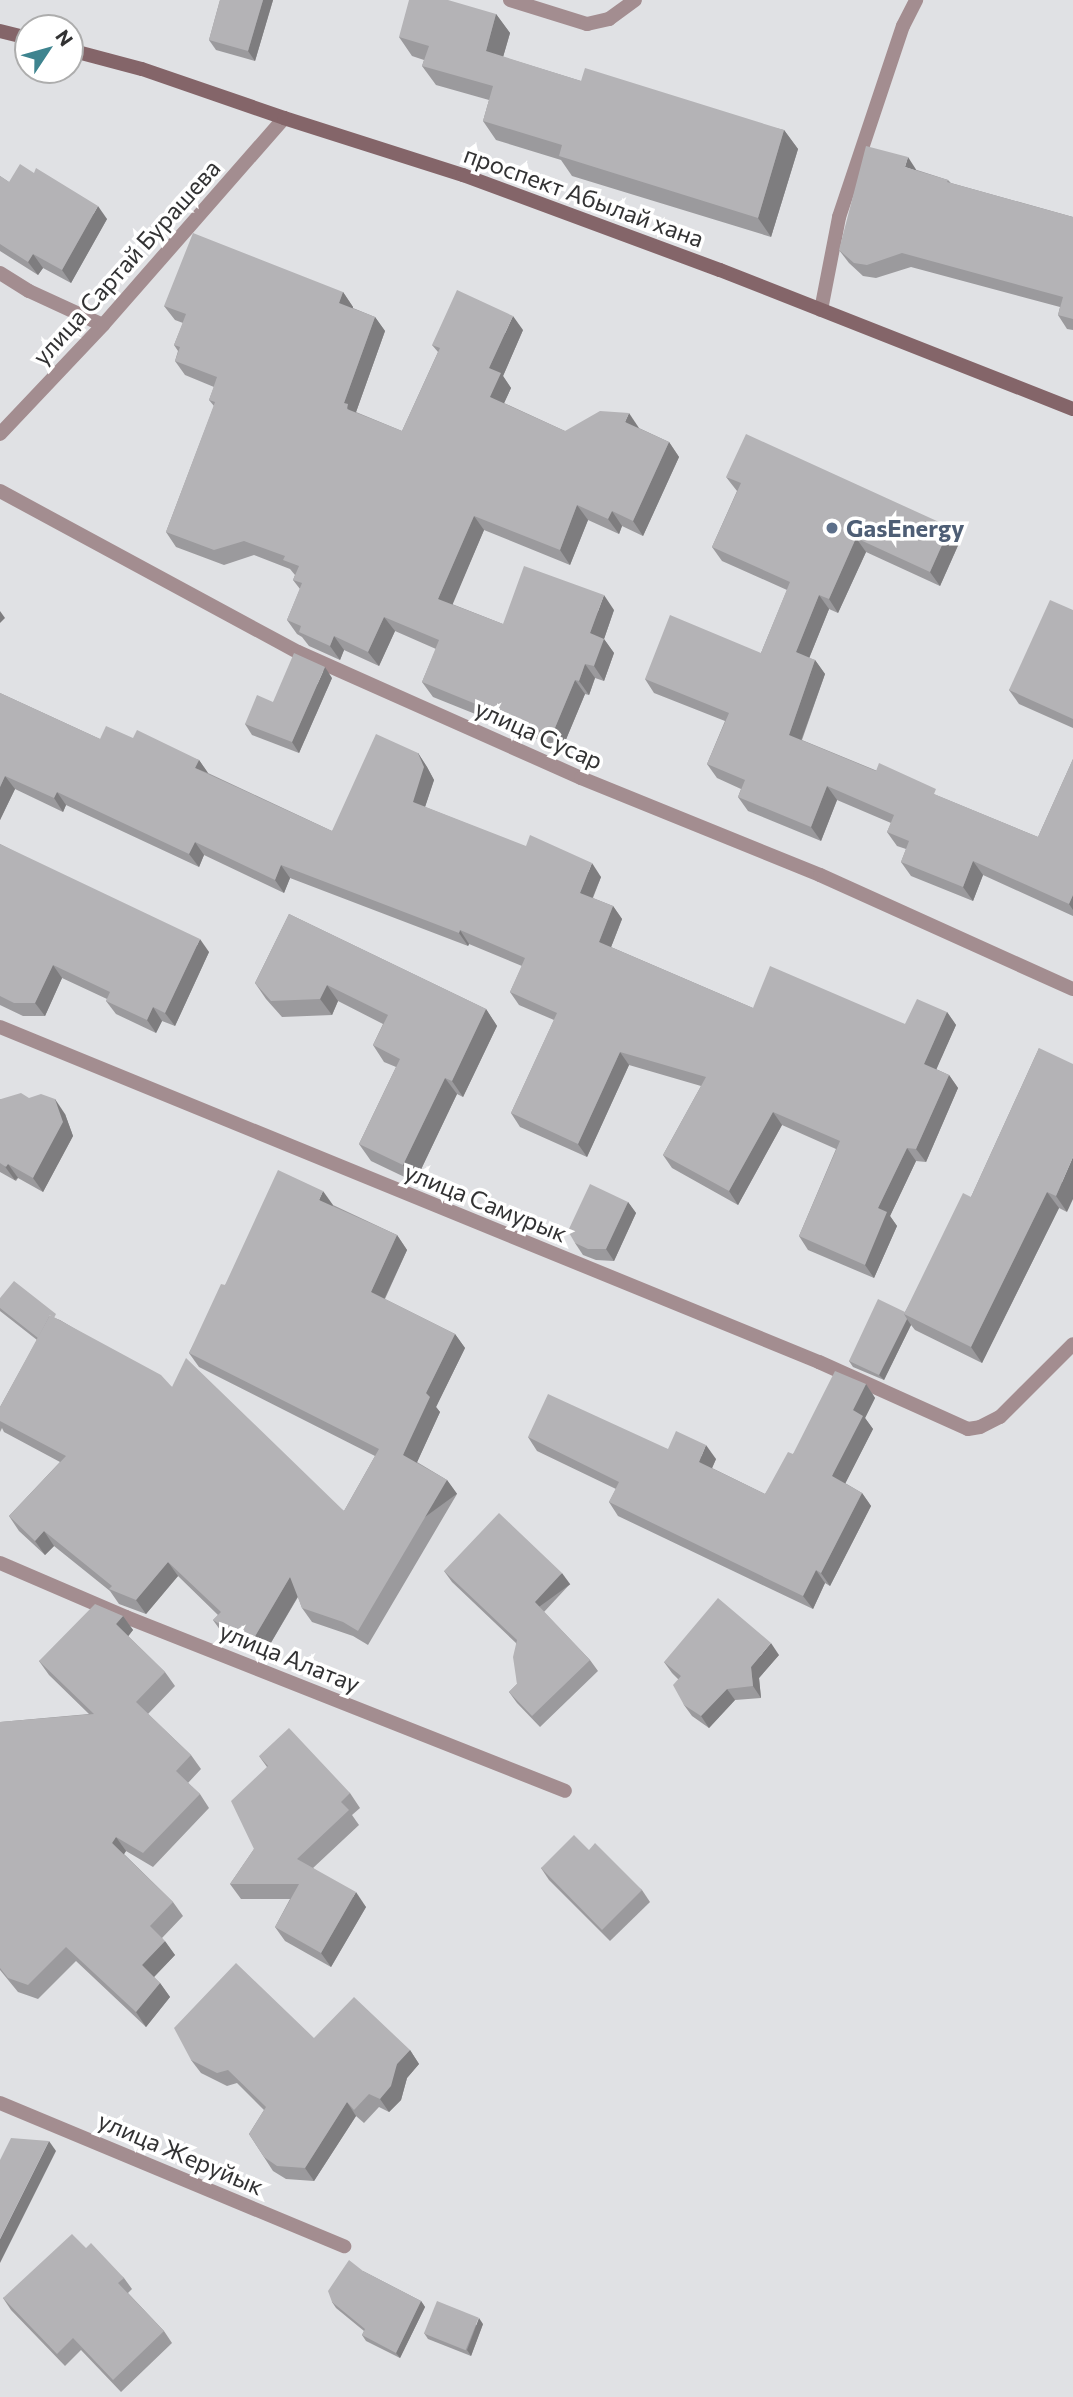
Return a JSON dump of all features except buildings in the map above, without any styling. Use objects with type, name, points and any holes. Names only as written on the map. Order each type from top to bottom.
[{"type":"main road","name":"проспект Абылай хана","points":[[84,54],[142,69],[284,118],[463,174],[1073,409]]},
{"type":"street","points":[[510,0],[587,24],[609,19],[635,0]]},
{"type":"street","points":[[821,310],[839,217],[903,26],[916,0]]},
{"type":"street","name":"улица Сартай Бурашева","points":[[0,434],[103,325],[284,118]]},
{"type":"street","points":[[0,273],[29,291],[103,325]]},
{"type":"street","name":"улица Сусар","points":[[0,491],[298,652],[581,778],[820,874],[1073,989]]},
{"type":"street","name":"улица Самурык","points":[[0,1027],[819,1362],[968,1429],[980,1427],[1000,1417],[1073,1344]]},
{"type":"street","name":"улица Алатау","points":[[0,1563],[139,1622],[565,1791]]},
{"type":"street","name":"улица Жеруйык","points":[[0,2103],[344,2246]]},
{"type":"place","name":"GasEnergy","points":[[832,528]]}]
